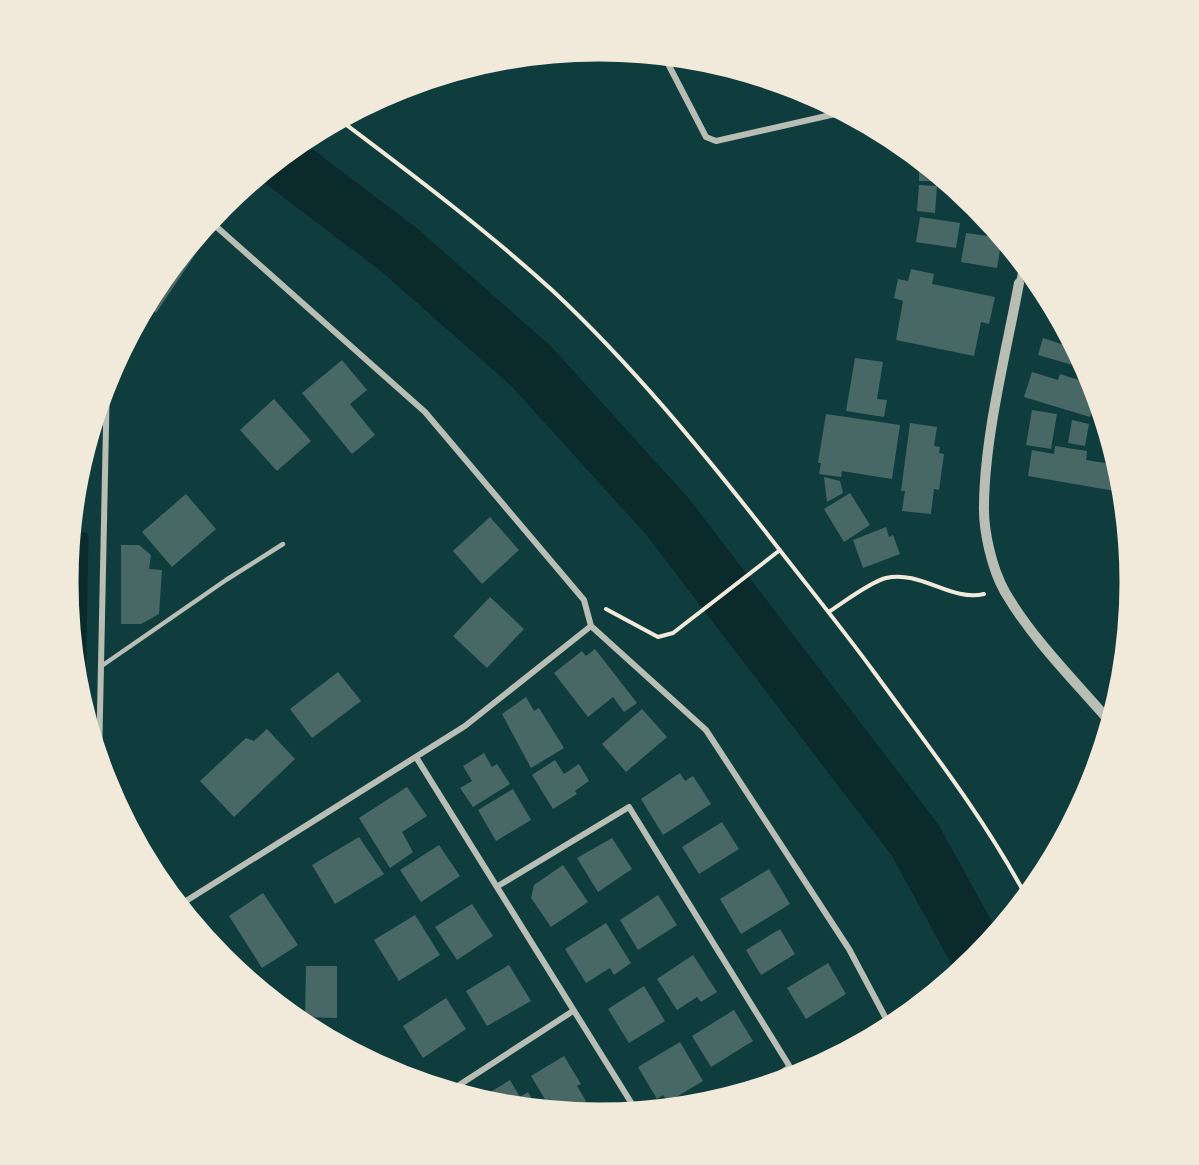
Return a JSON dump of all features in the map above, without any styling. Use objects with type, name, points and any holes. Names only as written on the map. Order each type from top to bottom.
[{"type":"street","points":[[668,64],[706,137],[716,141],[832,115]]},
{"type":"street","points":[[216,228],[424,412],[584,600],[591,626],[706,729],[849,950],[886,1019]]},
{"type":"street","points":[[1021,274],[990,443],[984,505],[990,547],[1004,590],[1025,622],[1105,715]]},
{"type":"street","points":[[100,734],[107,411]]},
{"type":"street","points":[[185,901],[465,726],[591,626]]},
{"type":"street","points":[[416,757],[632,1104]]},
{"type":"street","points":[[498,886],[629,807],[790,1067],[784,1071]]},
{"type":"street","points":[[459,1085],[573,1011]]},
{"type":"lane","points":[[103,665],[226,579],[283,544]]},
{"type":"path","points":[[347,125],[485,231],[554,292],[625,363],[695,442],[830,610],[960,787],[996,841],[1022,889]]},
{"type":"path","points":[[584,600],[658,637],[673,633],[780,550]]},
{"type":"path","points":[[830,610],[884,578],[911,576],[972,597],[1004,590]]},
{"type":"building","points":[[919,169],[933,181],[919,181]]},
{"type":"building","points":[[919,185],[937,186],[935,213],[917,211]]},
{"type":"building","points":[[920,217],[960,223],[956,248],[916,242]]},
{"type":"building","points":[[966,233],[991,236],[1000,248],[997,268],[961,262]]},
{"type":"building","points":[[197,252],[156,313],[153,311],[165,292],[185,264]]},
{"type":"building","points":[[911,269],[934,274],[932,284],[995,297],[989,324],[981,322],[974,356],[896,340],[903,301],[894,298],[898,279],[908,281]]},
{"type":"building","points":[[1043,338],[1065,345],[1073,365],[1038,355]]},
{"type":"building","points":[[855,358],[883,362],[877,399],[887,400],[884,417],[846,411]]},
{"type":"building","points":[[342,360],[367,390],[350,404],[375,435],[352,454],[302,393]]},
{"type":"building","points":[[1032,372],[1058,380],[1060,374],[1081,381],[1092,410],[1090,417],[1024,397]]},
{"type":"building","points":[[274,399],[311,441],[277,471],[240,430]]},
{"type":"building","points":[[1032,410],[1057,414],[1051,449],[1026,445]]},
{"type":"building","points":[[826,414],[900,425],[892,479],[842,471],[841,477],[819,474],[821,463],[818,463]]},
{"type":"building","points":[[1072,420],[1089,424],[1085,446],[1068,443]]},
{"type":"building","points":[[910,423],[937,427],[934,446],[940,447],[939,453],[944,454],[939,490],[934,489],[931,514],[902,511],[905,491],[901,491]]},
{"type":"building","points":[[1055,446],[1087,451],[1086,460],[1108,463],[1114,491],[1028,476],[1032,450],[1054,454]]},
{"type":"building","points":[[824,477],[840,481],[843,493],[827,502]]},
{"type":"building","points":[[850,493],[870,525],[844,542],[824,509]]},
{"type":"building","points":[[186,494],[216,529],[172,567],[142,532]]},
{"type":"building","points":[[490,517],[519,550],[482,584],[453,551]]},
{"type":"building","points":[[886,527],[889,537],[893,535],[900,554],[863,568],[853,540]]},
{"type":"building","points":[[121,545],[139,545],[151,555],[149,569],[162,570],[159,614],[141,624],[121,624]]},
{"type":"building","points":[[490,597],[524,629],[487,668],[453,636]]},
{"type":"building","points":[[595,649],[637,703],[624,712],[613,697],[588,717],[554,673],[582,651],[586,656]]},
{"type":"building","points":[[338,672],[361,701],[312,738],[290,709]]},
{"type":"building","points":[[526,697],[534,711],[539,708],[564,748],[531,768],[502,714]]},
{"type":"building","points":[[642,709],[667,737],[626,772],[602,744]]},
{"type":"building","points":[[267,729],[295,759],[234,817],[200,781],[246,738],[254,741]]},
{"type":"building","points":[[484,753],[492,767],[497,764],[510,784],[473,807],[460,788],[472,781],[463,766]]},
{"type":"building","points":[[555,760],[564,774],[579,764],[589,781],[575,791],[577,794],[553,809],[532,775]]},
{"type":"building","points":[[680,773],[685,781],[693,776],[711,804],[663,835],[641,799]]},
{"type":"building","points":[[407,787],[427,816],[402,832],[413,852],[390,868],[359,818]]},
{"type":"building","points":[[513,789],[531,820],[496,841],[478,810]]},
{"type":"building","points":[[722,822],[739,849],[699,874],[682,847]]},
{"type":"building","points":[[359,837],[384,874],[335,904],[312,865]]},
{"type":"building","points":[[612,838],[632,869],[598,892],[577,858]]},
{"type":"building","points":[[439,845],[460,876],[421,902],[400,870]]},
{"type":"building","points":[[563,865],[588,902],[551,927],[531,898],[534,885]]},
{"type":"building","points":[[769,869],[790,904],[741,934],[720,899]]},
{"type":"building","points":[[263,893],[298,945],[262,968],[229,916]]},
{"type":"building","points":[[658,895],[677,925],[638,950],[620,920]]},
{"type":"building","points":[[472,904],[493,936],[457,960],[435,927]]},
{"type":"building","points":[[415,915],[440,955],[399,981],[374,940]]},
{"type":"building","points":[[606,923],[631,963],[614,975],[610,968],[586,983],[565,949]]},
{"type":"building","points":[[780,929],[795,954],[761,975],[746,950]]},
{"type":"building","points":[[693,955],[717,992],[701,1002],[697,997],[677,1010],[657,979]]},
{"type":"building","points":[[828,963],[846,994],[806,1019],[787,988]]},
{"type":"building","points":[[509,965],[531,1001],[487,1026],[466,991]]},
{"type":"building","points":[[306,966],[337,966],[337,1018],[309,1017],[305,1014]]},
{"type":"building","points":[[644,986],[665,1021],[629,1043],[608,1009]]},
{"type":"building","points":[[446,998],[466,1029],[423,1058],[403,1026]]},
{"type":"building","points":[[734,1010],[753,1041],[711,1067],[692,1036]]},
{"type":"building","points":[[680,1042],[703,1081],[670,1101],[667,1101],[663,1095],[657,1099],[638,1067]]},
{"type":"building","points":[[564,1056],[581,1084],[577,1086],[586,1101],[580,1104],[547,1102],[531,1076]]},
{"type":"building","points":[[510,1080],[520,1097],[528,1092],[533,1101],[498,1095],[489,1093]]},
{"type":"waterway","points":[[286,164],[397,248],[531,366],[667,516],[915,840],[974,947]]},
{"type":"waterway","points":[[79,537],[84,537],[82,655]]}]
